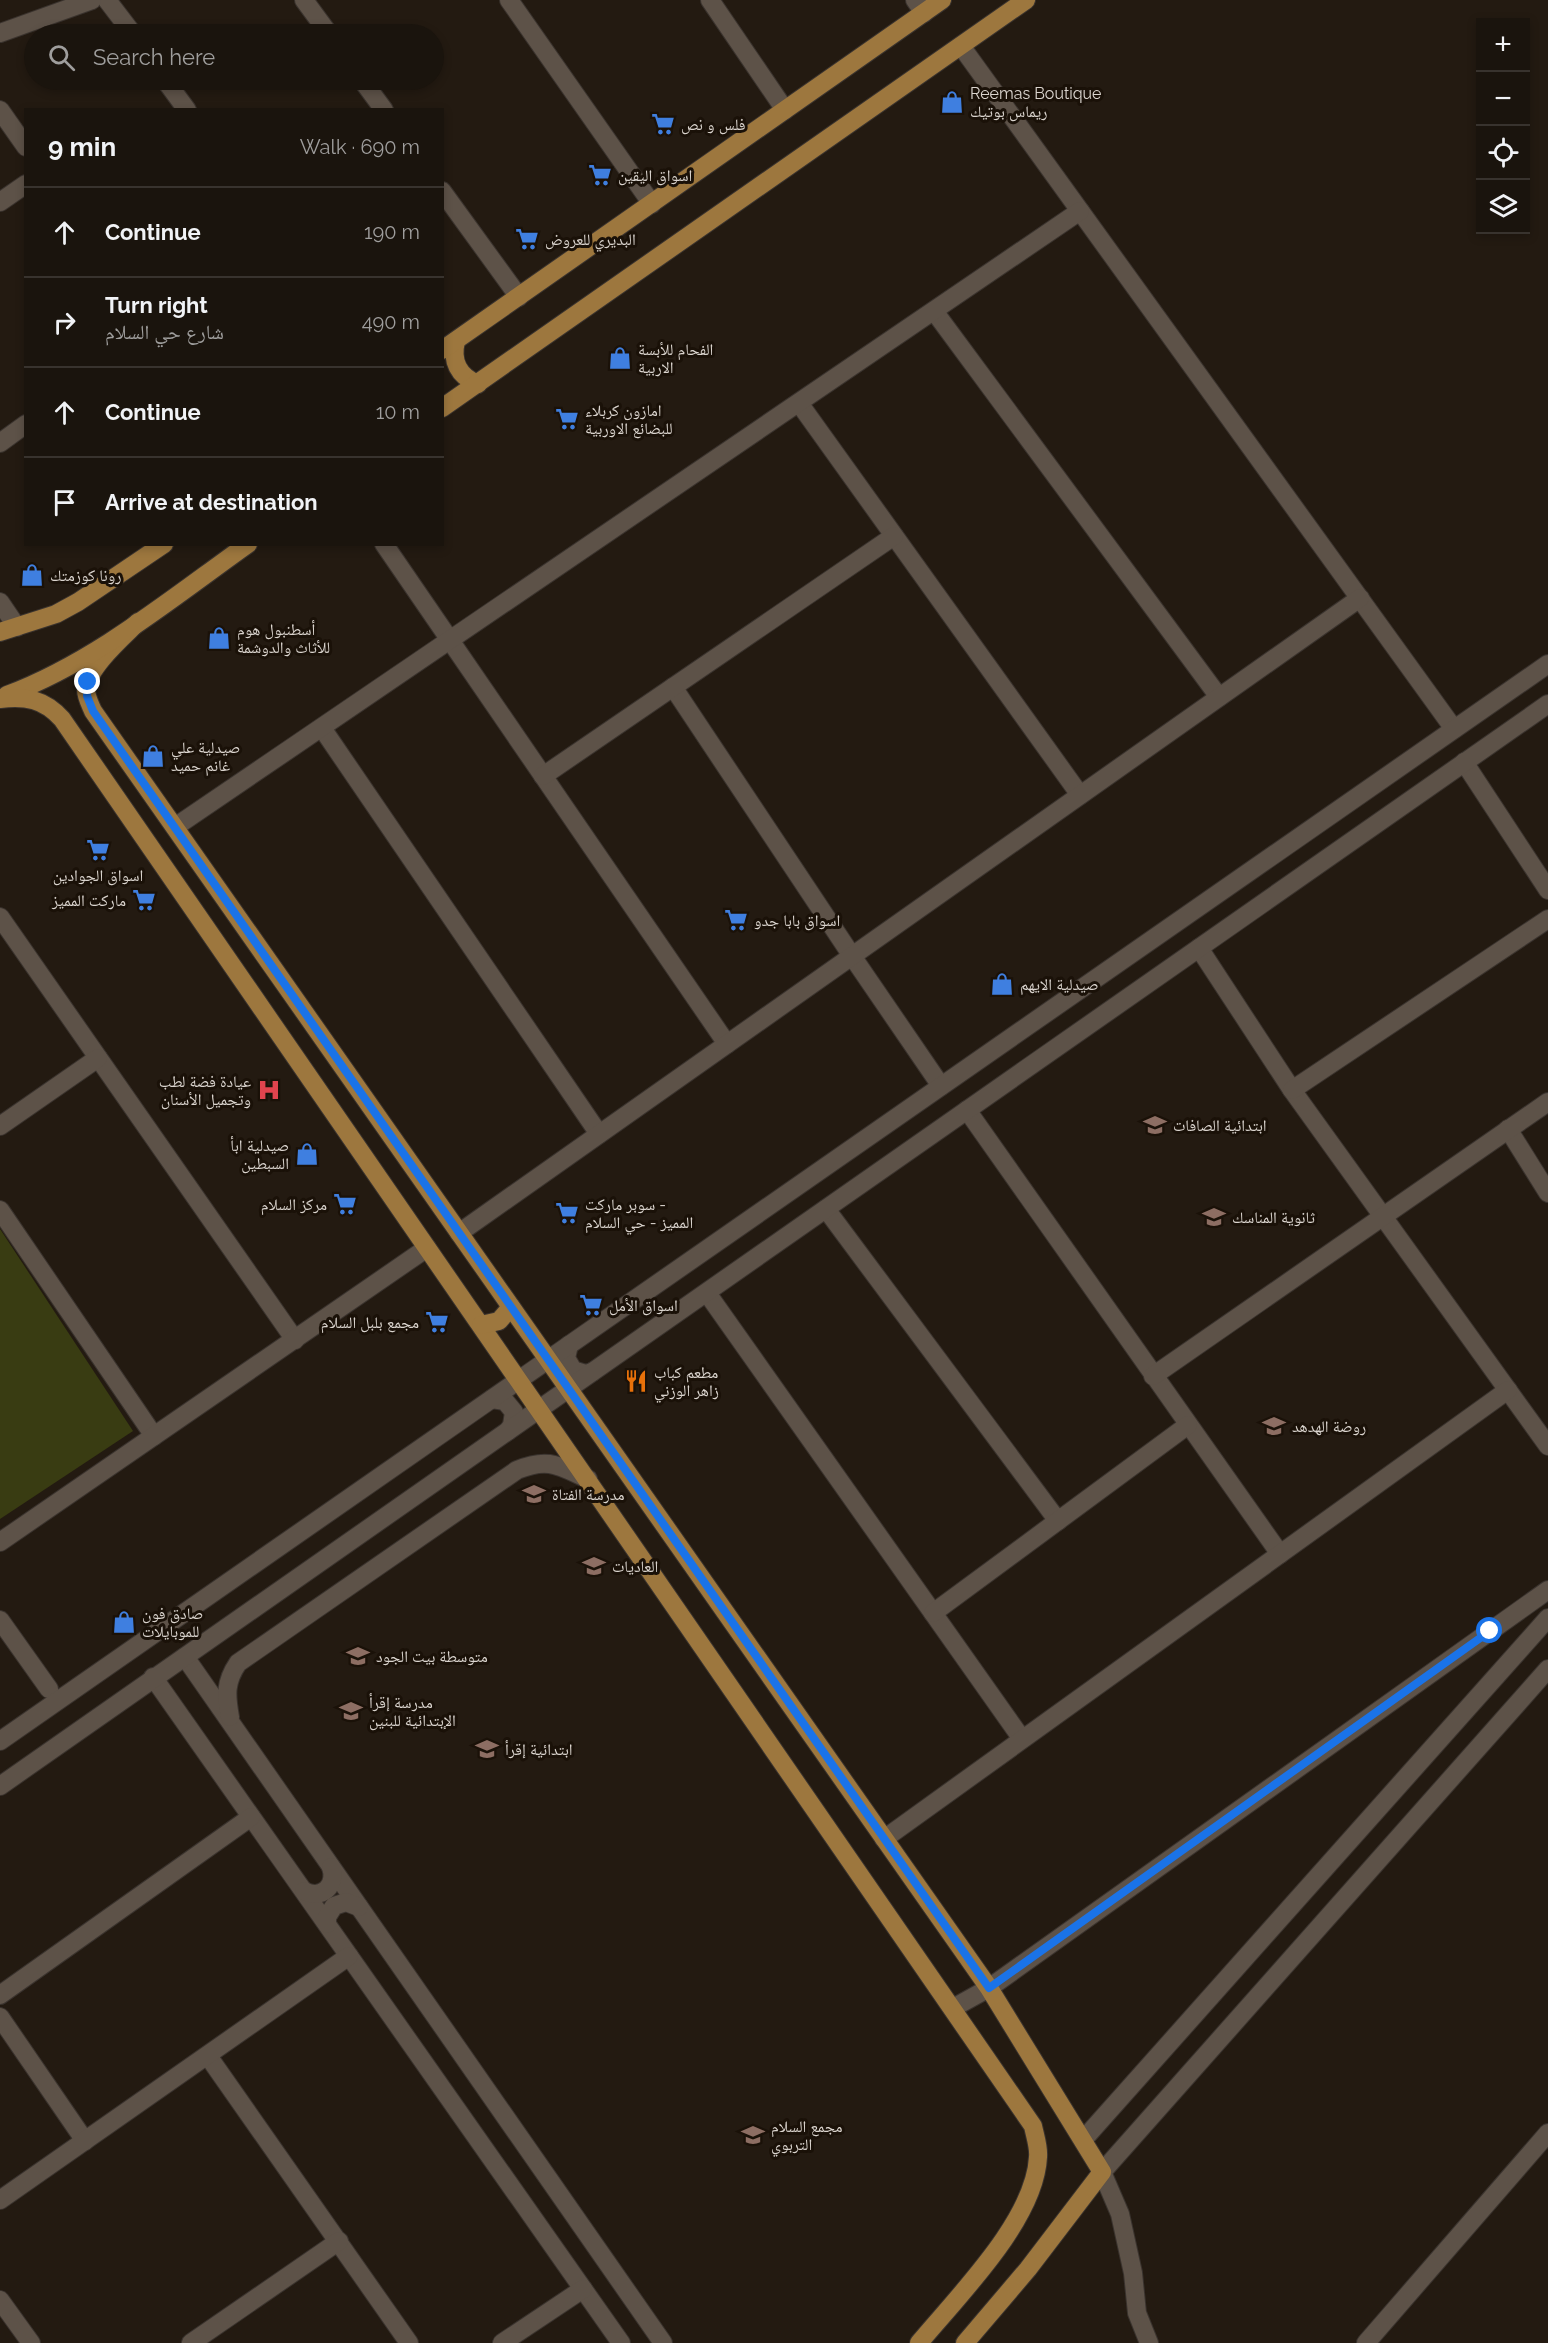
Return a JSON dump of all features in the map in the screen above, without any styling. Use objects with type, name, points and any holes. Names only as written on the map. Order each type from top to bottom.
[{"type":"main road","points":[[478,384],[470,381],[457,367],[449,346],[785,110],[920,6],[942,0]]},
{"type":"main road","points":[[444,407],[1026,0]]},
{"type":"main road","points":[[9,629],[56,614],[78,602],[161,546]]},
{"type":"main road","points":[[0,698],[66,669],[138,622],[245,546]]},
{"type":"main road","points":[[138,622],[101,661],[88,682],[87,696],[93,711],[989,1988],[1039,2073],[1102,2172],[1029,2269],[965,2343]]},
{"type":"main road","points":[[0,698],[15,697],[36,700],[54,709],[1033,2126],[1039,2156],[1034,2185],[1019,2216],[989,2258],[919,2343]]},
{"type":"main road","points":[[103,777],[114,765],[129,761]]},
{"type":"main road","points":[[481,1325],[499,1321],[511,1307]]},
{"type":"street","points":[[25,24],[92,0]]},
{"type":"street","points":[[107,0],[125,24]]},
{"type":"street","points":[[304,0],[322,24]]},
{"type":"street","points":[[509,0],[652,204]]},
{"type":"street","points":[[710,0],[785,110]]},
{"type":"street","points":[[0,33],[24,24]]},
{"type":"street","points":[[961,46],[1454,729]]},
{"type":"street","points":[[172,90],[186,108]]},
{"type":"street","points":[[369,90],[383,108]]},
{"type":"street","points":[[0,110],[24,144]]},
{"type":"street","points":[[0,202],[24,185]]},
{"type":"street","points":[[444,194],[519,297]]},
{"type":"street","points":[[175,828],[1080,211]]},
{"type":"street","points":[[934,311],[1219,697]]},
{"type":"street","points":[[799,403],[1080,795]]},
{"type":"street","points":[[0,443],[24,425]]},
{"type":"street","points":[[543,776],[894,536]]},
{"type":"street","points":[[385,546],[727,1044]]},
{"type":"street","points":[[459,1233],[1360,598]]},
{"type":"street","points":[[0,602],[9,629]]},
{"type":"street","points":[[0,1741],[1548,664]]},
{"type":"street","points":[[673,687],[941,1086]]},
{"type":"street","points":[[0,1786],[1548,704]]},
{"type":"street","points":[[322,728],[599,1134]]},
{"type":"street","points":[[1464,762],[1548,890]]},
{"type":"street","points":[[1321,822],[1317,833],[1321,845],[1331,851],[1338,851]]},
{"type":"street","points":[[1296,839],[1308,842],[1312,846],[1316,857],[1312,868]]},
{"type":"street","points":[[0,917],[295,1340]]},
{"type":"street","points":[[1292,1090],[1548,920]]},
{"type":"street","points":[[1199,948],[1292,1090],[1548,1446]]},
{"type":"street","points":[[0,1126],[98,1058]]},
{"type":"street","points":[[1153,1376],[1548,1102]]},
{"type":"street","points":[[967,1110],[1280,1554]]},
{"type":"street","points":[[1508,1129],[1548,1194]]},
{"type":"street","points":[[826,1209],[1058,1521]]},
{"type":"street","points":[[0,1210],[154,1436]]},
{"type":"street","points":[[0,1542],[427,1248]]},
{"type":"street","points":[[707,1293],[1022,1739]]},
{"type":"street","points":[[569,1345],[566,1358],[573,1370],[586,1374],[592,1372]]},
{"type":"street","points":[[884,1839],[1508,1390]]},
{"type":"street","points":[[492,1399],[505,1401],[514,1412],[512,1425],[508,1431]]},
{"type":"street","points":[[933,1613],[1188,1425]]},
{"type":"street","points":[[230,1722],[226,1698],[229,1677],[238,1663],[517,1470],[535,1463],[549,1463],[588,1479]]},
{"type":"street","points":[[953,2008],[989,1988],[1548,1590]]},
{"type":"street","points":[[1083,2140],[1548,1618]]},
{"type":"street","points":[[0,1620],[49,1689]]},
{"type":"street","points":[[185,1658],[663,2343]]},
{"type":"street","points":[[1149,2343],[1137,2313],[1133,2273],[1120,2214],[1102,2172],[1548,1669]]},
{"type":"street","points":[[153,1677],[621,2343]]},
{"type":"street","points":[[0,1995],[251,1816]]},
{"type":"street","points":[[304,1891],[316,1894],[327,1890],[333,1879],[331,1867]]},
{"type":"street","points":[[327,1924],[330,1911],[340,1903],[353,1903],[359,1907]]},
{"type":"street","points":[[0,2200],[349,1956]]},
{"type":"street","points":[[0,2017],[85,2141]]},
{"type":"street","points":[[208,2056],[409,2343]]},
{"type":"street","points":[[1366,2343],[1548,2133]]},
{"type":"street","points":[[191,2343],[339,2241]]},
{"type":"street","points":[[502,2343],[583,2289]]},
{"type":"street","points":[[0,2300],[31,2343]]},
{"type":"green space","points":[[0,1229],[133,1431],[0,1519]]},
{"type":"place","name":"Reemas Boutique ريماس بوتيك","points":[[952,102]]},
{"type":"place","name":"فلس و نص","points":[[663,124]]},
{"type":"place","name":"اسواق اليقين","points":[[600,175]]},
{"type":"place","name":"البديري للعروض","points":[[527,239]]},
{"type":"place","name":"الفحام للأبسة الاربية","points":[[620,358]]},
{"type":"place","name":"امازون كربلاء للبضائع الاوربية","points":[[567,419]]},
{"type":"place","name":"رونا كوزمتك","points":[[32,575]]},
{"type":"place","name":"أسطنبول هوم للأثاث والدوشمة","points":[[219,638]]},
{"type":"place","name":"صيدلية علي غانم حميد","points":[[153,756]]},
{"type":"place","name":"اسواق الجوادين","points":[[98,850]]},
{"type":"place","name":"ماركت المميز","points":[[144,900]]},
{"type":"place","name":"اسواق بابا جدو","points":[[736,920]]},
{"type":"place","name":"صيدلية الايهم","points":[[1002,984]]},
{"type":"place","name":"عيادة فضة لطب وتجميل الأسنان","points":[[269,1090]]},
{"type":"place","name":"ابتدائية الصافات","points":[[1155,1125]]},
{"type":"place","name":"صيدلية ابأ السبطين","points":[[307,1154]]},
{"type":"place","name":"مركز السلام","points":[[345,1204]]},
{"type":"place","name":"سوبر ماركت - المميز - حي السلام","points":[[567,1213]]},
{"type":"place","name":"ثانوية المناسك","points":[[1214,1217]]},
{"type":"place","name":"اسواق الأمل","points":[[591,1305]]},
{"type":"place","name":"مجمع بلبل السلام","points":[[437,1322]]},
{"type":"place","name":"مطعم كباب زاهر الوزني","points":[[636,1381]]},
{"type":"place","name":"روضة الهدهد","points":[[1274,1426]]},
{"type":"place","name":"مدرسة الفتاة","points":[[534,1494]]},
{"type":"place","name":"العاديات","points":[[594,1566]]},
{"type":"place","name":"صادق فون للموبايلات","points":[[124,1622]]},
{"type":"place","name":"متوسطة بيت الجود","points":[[358,1656]]},
{"type":"place","name":"مدرسة إقرأ الإبتدائية للبنين","points":[[351,1711]]},
{"type":"place","name":"ابتدائية إقرأ","points":[[487,1749]]},
{"type":"place","name":"مجمع السلام التربوي","points":[[753,2135]]},
{"type":"route","points":[[88,682],[87,696],[93,711],[989,1988],[1490,1631]]}]
